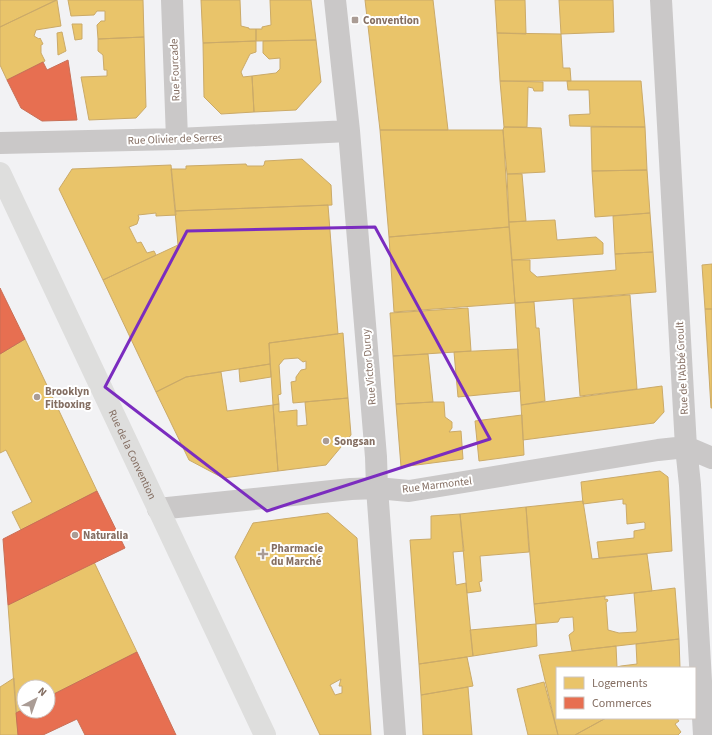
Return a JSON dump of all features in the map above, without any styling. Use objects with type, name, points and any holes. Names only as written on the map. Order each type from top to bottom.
[{"type":"main road","name":"Rue de la Convention","points":[[0,173],[265,735]]},
{"type":"street","name":"Rue Fourcade","points":[[172,0],[177,139]]},
{"type":"street","name":"Rue Victor Duruy","points":[[335,0],[349,131],[376,449],[377,488],[395,735]]},
{"type":"street","name":"Rue de l'Abbé Groult","points":[[661,0],[704,735]]},
{"type":"street","name":"Rue Olivier de Serres","points":[[0,144],[177,139],[349,131]]},
{"type":"street","name":"Rue Marmontel","points":[[158,509],[351,489],[377,488],[409,491],[650,451],[686,447],[712,458]]},
{"type":"highlighted area","points":[[375,227],[490,439],[267,511],[105,387],[187,231]]},
{"type":"building: Logements","points":[[0,0],[56,0],[0,27]]},
{"type":"building: Logements","points":[[57,0],[61,26],[36,30],[34,36],[39,39],[40,38],[43,44],[41,45],[41,53],[45,61],[7,80],[0,65],[0,27]]},
{"type":"building: Logements","points":[[68,0],[143,0],[144,37],[98,39],[97,25],[101,21],[105,21],[105,11],[97,11],[94,15],[71,16]]},
{"type":"building: Logements","points":[[201,0],[240,0],[241,26],[249,29],[256,29],[256,41],[203,43]]},
{"type":"building: Logements","points":[[270,0],[311,0],[316,40],[256,41],[256,29],[262,29],[262,27],[271,25]]},
{"type":"building: Logements","points":[[365,0],[433,0],[448,130],[380,130]]},
{"type":"building: Logements","points":[[495,0],[525,0],[526,34],[497,33]]},
{"type":"building: Logements","points":[[559,0],[613,0],[614,32],[561,34]]},
{"type":"building: Logements","points":[[72,24],[82,24],[82,39],[75,40]]},
{"type":"building: Logements","points":[[62,32],[66,51],[58,55],[57,33]]},
{"type":"building: Logements","points":[[497,33],[561,34],[563,68],[570,68],[571,81],[500,81]]},
{"type":"building: Logements","points":[[144,37],[146,107],[136,118],[89,120],[81,77],[107,76],[107,70],[104,70],[103,55],[98,51],[98,39]]},
{"type":"building: Logements","points":[[316,40],[321,82],[296,110],[254,112],[252,76],[276,73],[280,69],[280,58],[269,59],[263,53],[263,41]]},
{"type":"building: Logements","points":[[256,41],[256,52],[250,54],[241,72],[243,77],[252,76],[254,112],[221,114],[204,97],[203,43]]},
{"type":"building: Logements","points":[[500,81],[543,82],[543,91],[534,91],[533,88],[528,87],[527,127],[504,127]]},
{"type":"building: Logements","points":[[567,81],[641,81],[645,127],[570,126],[569,115],[590,114],[589,90],[568,90]]},
{"type":"building: Logements","points":[[504,127],[541,128],[545,172],[507,174]]},
{"type":"building: Logements","points":[[591,127],[645,127],[647,170],[592,171]]},
{"type":"building: Logements","points":[[380,130],[503,130],[509,227],[389,237]]},
{"type":"building: Logements","points":[[302,159],[331,185],[332,205],[175,211],[171,169],[186,169],[186,166],[246,164],[247,166],[263,166],[265,161]]},
{"type":"building: Logements","points":[[171,165],[176,215],[156,216],[156,213],[138,215],[139,218],[137,224],[129,227],[137,243],[141,242],[147,253],[154,251],[156,255],[103,280],[59,189],[72,169]]},
{"type":"building: Logements","points":[[647,170],[650,213],[595,217],[592,171]]},
{"type":"building: Logements","points":[[507,174],[522,174],[526,221],[509,222]]},
{"type":"building: Logements","points":[[328,205],[338,334],[269,343],[270,364],[186,377],[156,392],[103,280],[178,245],[175,211]]},
{"type":"building: Logements","points":[[650,213],[653,252],[615,254],[613,216]]},
{"type":"building: Logements","points":[[555,220],[557,240],[596,237],[603,243],[603,254],[512,260],[509,222]]},
{"type":"building: Logements","points":[[509,227],[515,303],[394,312],[389,237]]},
{"type":"building: Logements","points":[[653,252],[656,292],[515,303],[512,260],[530,260],[530,271],[537,277],[616,270],[615,254]]},
{"type":"building: Logements","points":[[712,264],[712,309],[705,309],[702,265]]},
{"type":"building: Logements","points":[[630,295],[637,389],[580,396],[573,299]]},
{"type":"building: Logements","points":[[534,302],[536,328],[539,328],[545,401],[521,405],[515,303]]},
{"type":"building: Logements","points":[[468,308],[471,351],[393,356],[390,313]]},
{"type":"building: Logements","points":[[705,309],[712,309],[712,408],[711,408]]},
{"type":"building: Logements","points":[[343,333],[348,398],[293,403],[291,382],[296,381],[296,377],[301,370],[306,369],[306,361],[303,362],[298,358],[284,359],[279,365],[281,394],[278,395],[279,404],[273,405],[269,343]]},
{"type":"building: Logements","points":[[25,339],[97,491],[21,530],[12,512],[32,502],[6,450],[0,453],[0,354]]},
{"type":"building: Logements","points":[[518,349],[520,391],[458,397],[454,352]]},
{"type":"building: Logements","points":[[428,354],[433,402],[396,404],[393,356]]},
{"type":"building: Logements","points":[[270,364],[271,377],[240,382],[239,369]]},
{"type":"building: Logements","points":[[221,372],[227,411],[273,405],[278,471],[223,478],[189,460],[156,392],[186,377]]},
{"type":"building: Logements","points":[[662,386],[664,412],[654,423],[523,440],[521,405]]},
{"type":"building: Logements","points":[[348,398],[351,435],[326,465],[278,471],[273,405],[279,404],[279,412],[297,410],[297,426],[307,425],[305,402]]},
{"type":"building: Logements","points":[[444,402],[445,417],[452,422],[452,428],[449,432],[461,431],[463,459],[401,467],[396,404]]},
{"type":"building: Logements","points":[[522,415],[524,455],[479,461],[475,421]]},
{"type":"building: Logements","points":[[660,471],[668,477],[672,551],[599,558],[597,542],[634,538],[634,531],[645,529],[645,523],[627,524],[626,504],[623,504],[623,499],[583,504],[581,482]]},
{"type":"building: Logements","points":[[583,501],[592,559],[647,554],[652,591],[534,604],[526,507]]},
{"type":"building: Logements","points":[[526,507],[529,552],[480,556],[482,581],[479,582],[481,591],[467,593],[460,514]]},
{"type":"building: Logements","points":[[328,513],[357,538],[371,735],[320,735],[235,557],[253,523]],"holes":[[[341,679],[339,686],[342,686],[342,693],[335,695],[330,685]]]},
{"type":"building: Logements","points":[[460,514],[464,551],[453,552],[456,585],[466,583],[473,656],[419,664],[410,540],[431,539],[431,516]]},
{"type":"building: Logements","points":[[94,562],[137,652],[56,693],[56,679],[16,679],[16,713],[8,605]]},
{"type":"building: Logements","points":[[675,588],[679,639],[572,651],[569,635],[574,631],[573,617],[560,618],[558,622],[536,624],[534,604],[605,596],[605,600],[607,599],[608,601],[606,602],[608,630],[619,633],[636,632],[634,593]]},
{"type":"building: Logements","points":[[536,624],[537,646],[473,656],[470,630]]},
{"type":"building: Logements","points":[[679,639],[680,667],[617,667],[637,664],[636,644]]},
{"type":"building: Logements","points":[[616,646],[617,667],[556,667],[556,719],[604,719],[575,735],[558,735],[539,655]]},
{"type":"building: Logements","points":[[467,657],[473,686],[421,695],[419,664]]},
{"type":"building: Logements","points":[[14,678],[18,735],[0,735],[0,687]]},
{"type":"building: Logements","points":[[544,682],[558,735],[528,735],[517,689]]},
{"type":"building: Logements","points":[[468,687],[472,735],[423,735],[421,695]]},
{"type":"building: Logements","points":[[604,719],[678,719],[679,721],[675,724],[681,732],[678,735],[575,735]]},
{"type":"building: Commerces","points":[[68,60],[77,120],[42,121],[21,108],[7,80],[43,62],[47,70]]},
{"type":"building: Commerces","points":[[0,288],[25,339],[0,354]]},
{"type":"building: Commerces","points":[[97,491],[125,548],[8,605],[3,539]]},
{"type":"building: Commerces","points":[[137,652],[176,735],[85,735],[77,719],[43,735],[18,735],[17,719],[56,719],[56,693]]},
{"type":"place","name":"Convention","points":[[355,20]]},
{"type":"place","name":"Brooklyn Fitboxing","points":[[37,397]]},
{"type":"place","name":"Songsan","points":[[326,441]]},
{"type":"place","name":"Naturalia","points":[[75,535]]},
{"type":"place","name":"Pharmacie du Marché","points":[[263,554]]}]
